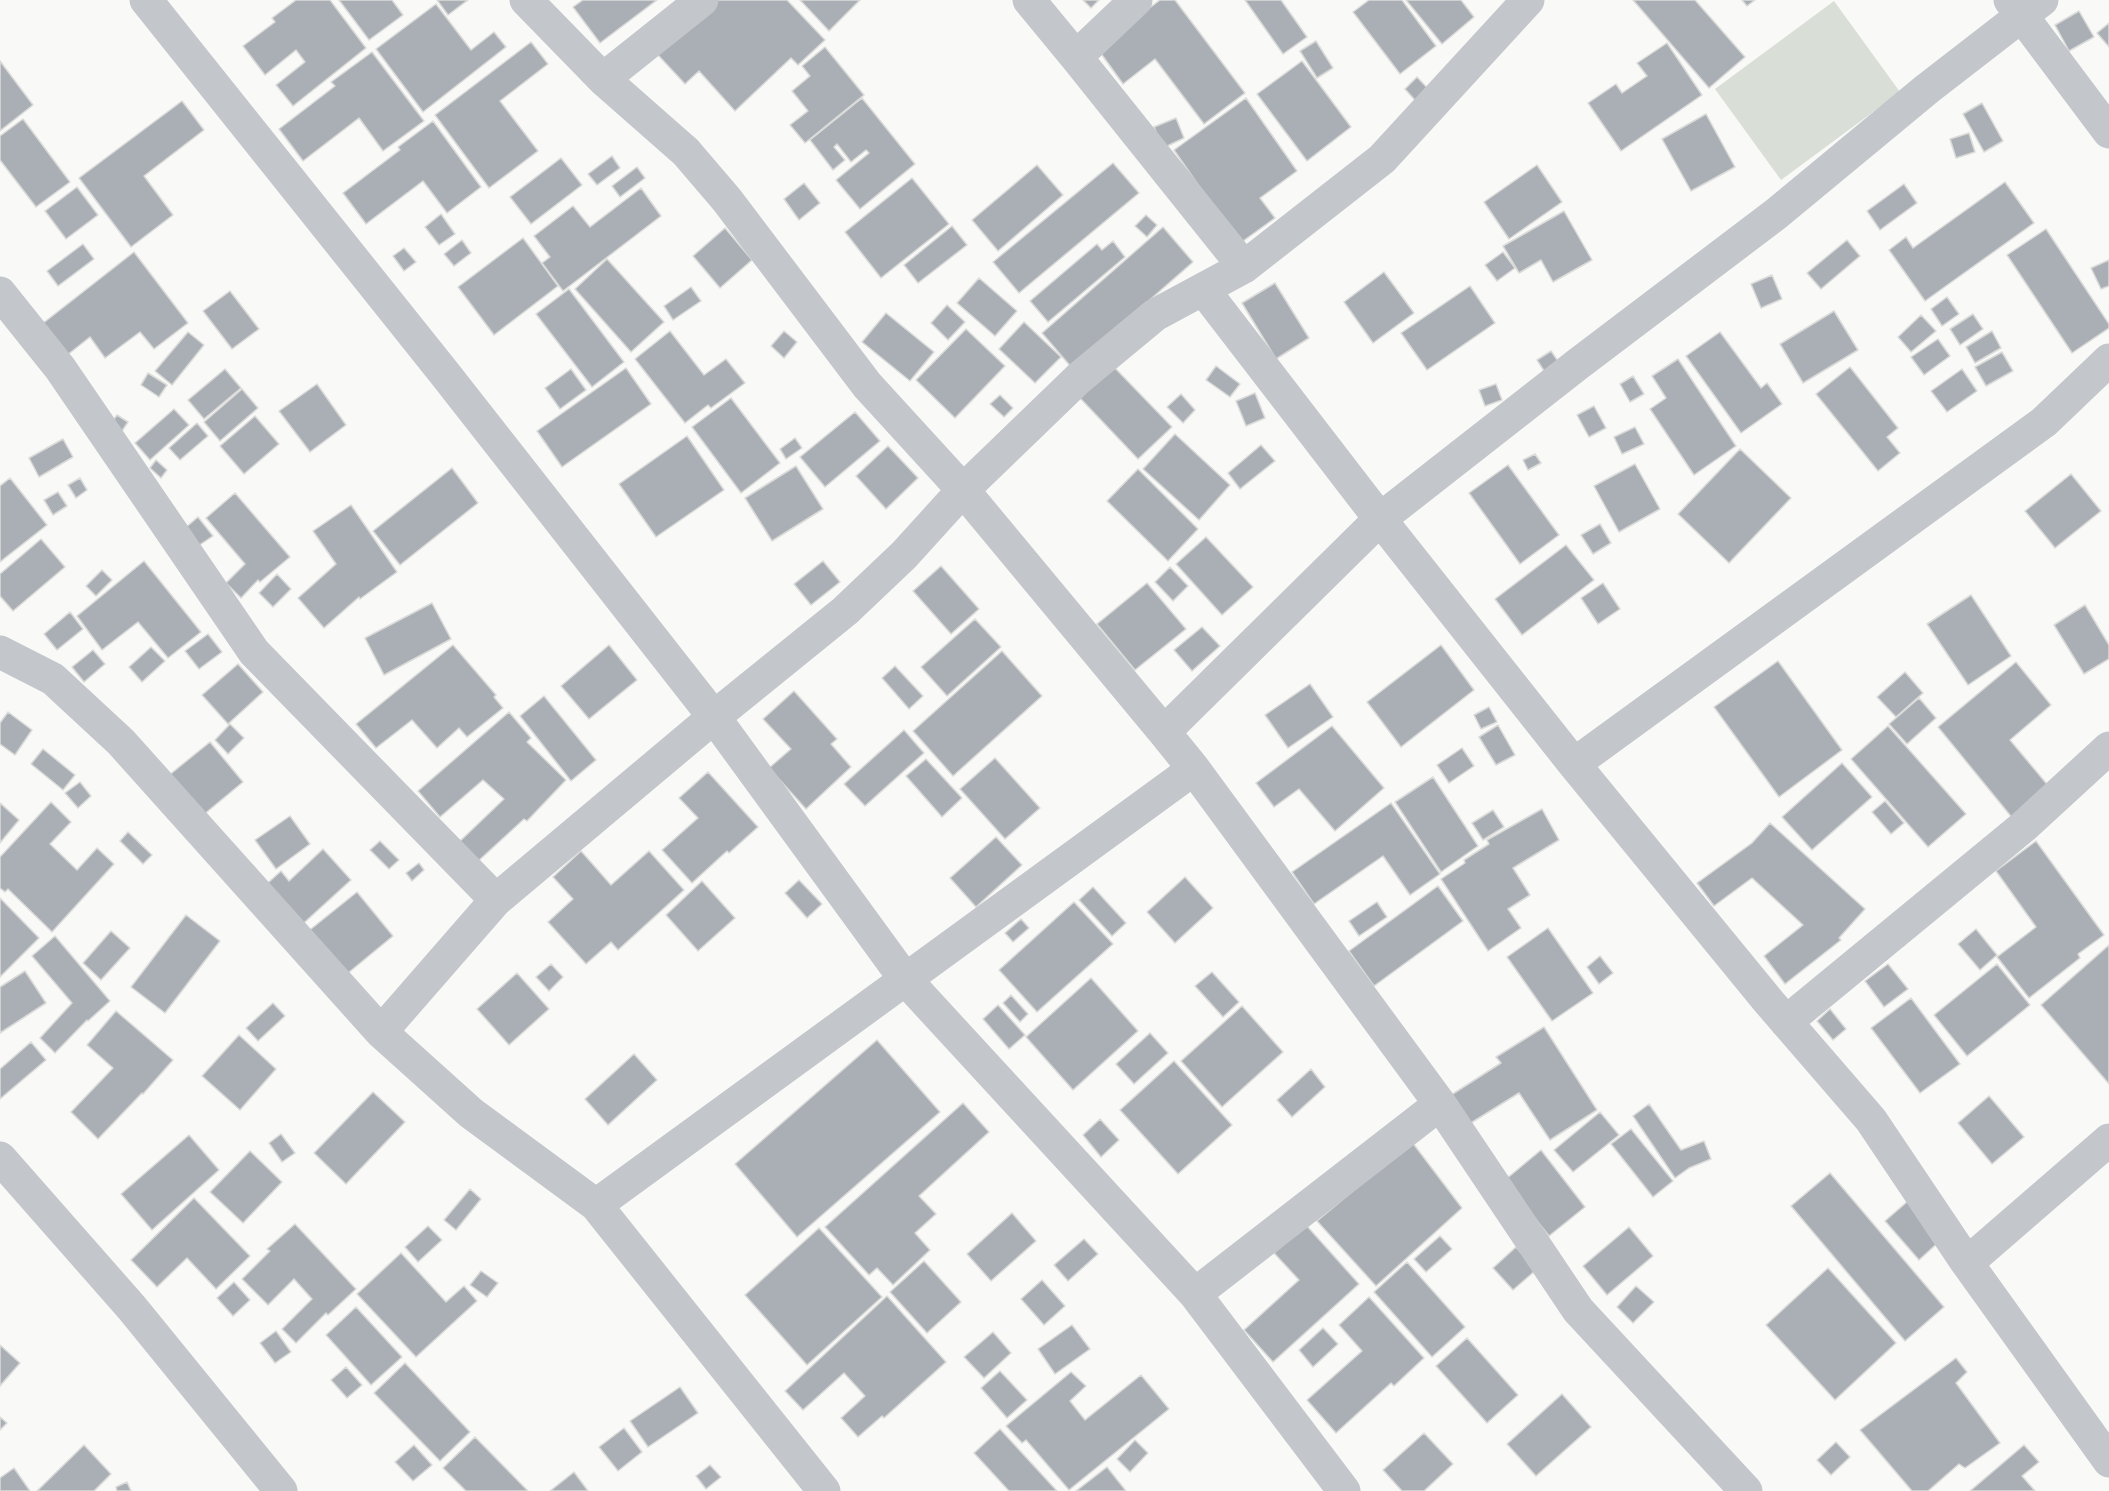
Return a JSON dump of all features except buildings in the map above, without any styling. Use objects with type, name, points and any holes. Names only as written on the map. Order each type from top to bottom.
[{"type":"street","points":[[146,0],[445,374],[714,717],[905,980],[1195,1294],[1344,1491]]},
{"type":"street","points":[[526,0],[603,79],[686,152],[727,200],[867,385],[963,490],[1164,732],[1194,769],[1440,1104],[1578,1310],[1746,1491]]},
{"type":"street","points":[[603,79],[702,0]]},
{"type":"street","points":[[1029,0],[1244,267]]},
{"type":"street","points":[[1076,57],[1136,0]]},
{"type":"street","points":[[381,1032],[496,900],[844,611],[904,555],[963,490],[1079,378],[1155,315],[1244,267],[1382,159],[1528,0]]},
{"type":"street","points":[[1164,732],[1380,519],[1578,364],[1776,214],[2025,6],[2109,132]]},
{"type":"street","points":[[1203,290],[1574,764],[1786,1022],[1871,1120],[1967,1263],[2109,1461]]},
{"type":"street","points":[[0,292],[60,368],[254,652],[496,900]]},
{"type":"street","points":[[1574,764],[2044,422],[2109,360]]},
{"type":"street","points":[[0,652],[52,679],[121,742],[381,1032],[471,1113],[597,1205],[824,1491]]},
{"type":"street","points":[[1786,1022],[2023,827],[2109,748]]},
{"type":"street","points":[[597,1205],[1194,769]]},
{"type":"street","points":[[1195,1294],[1440,1104]]},
{"type":"street","points":[[1967,1263],[2109,1140]]},
{"type":"street","points":[[0,1158],[132,1308],[281,1491]]},
{"type":"shaded area","points":[[1834,1],[1900,92],[1781,180],[1715,89]]}]
